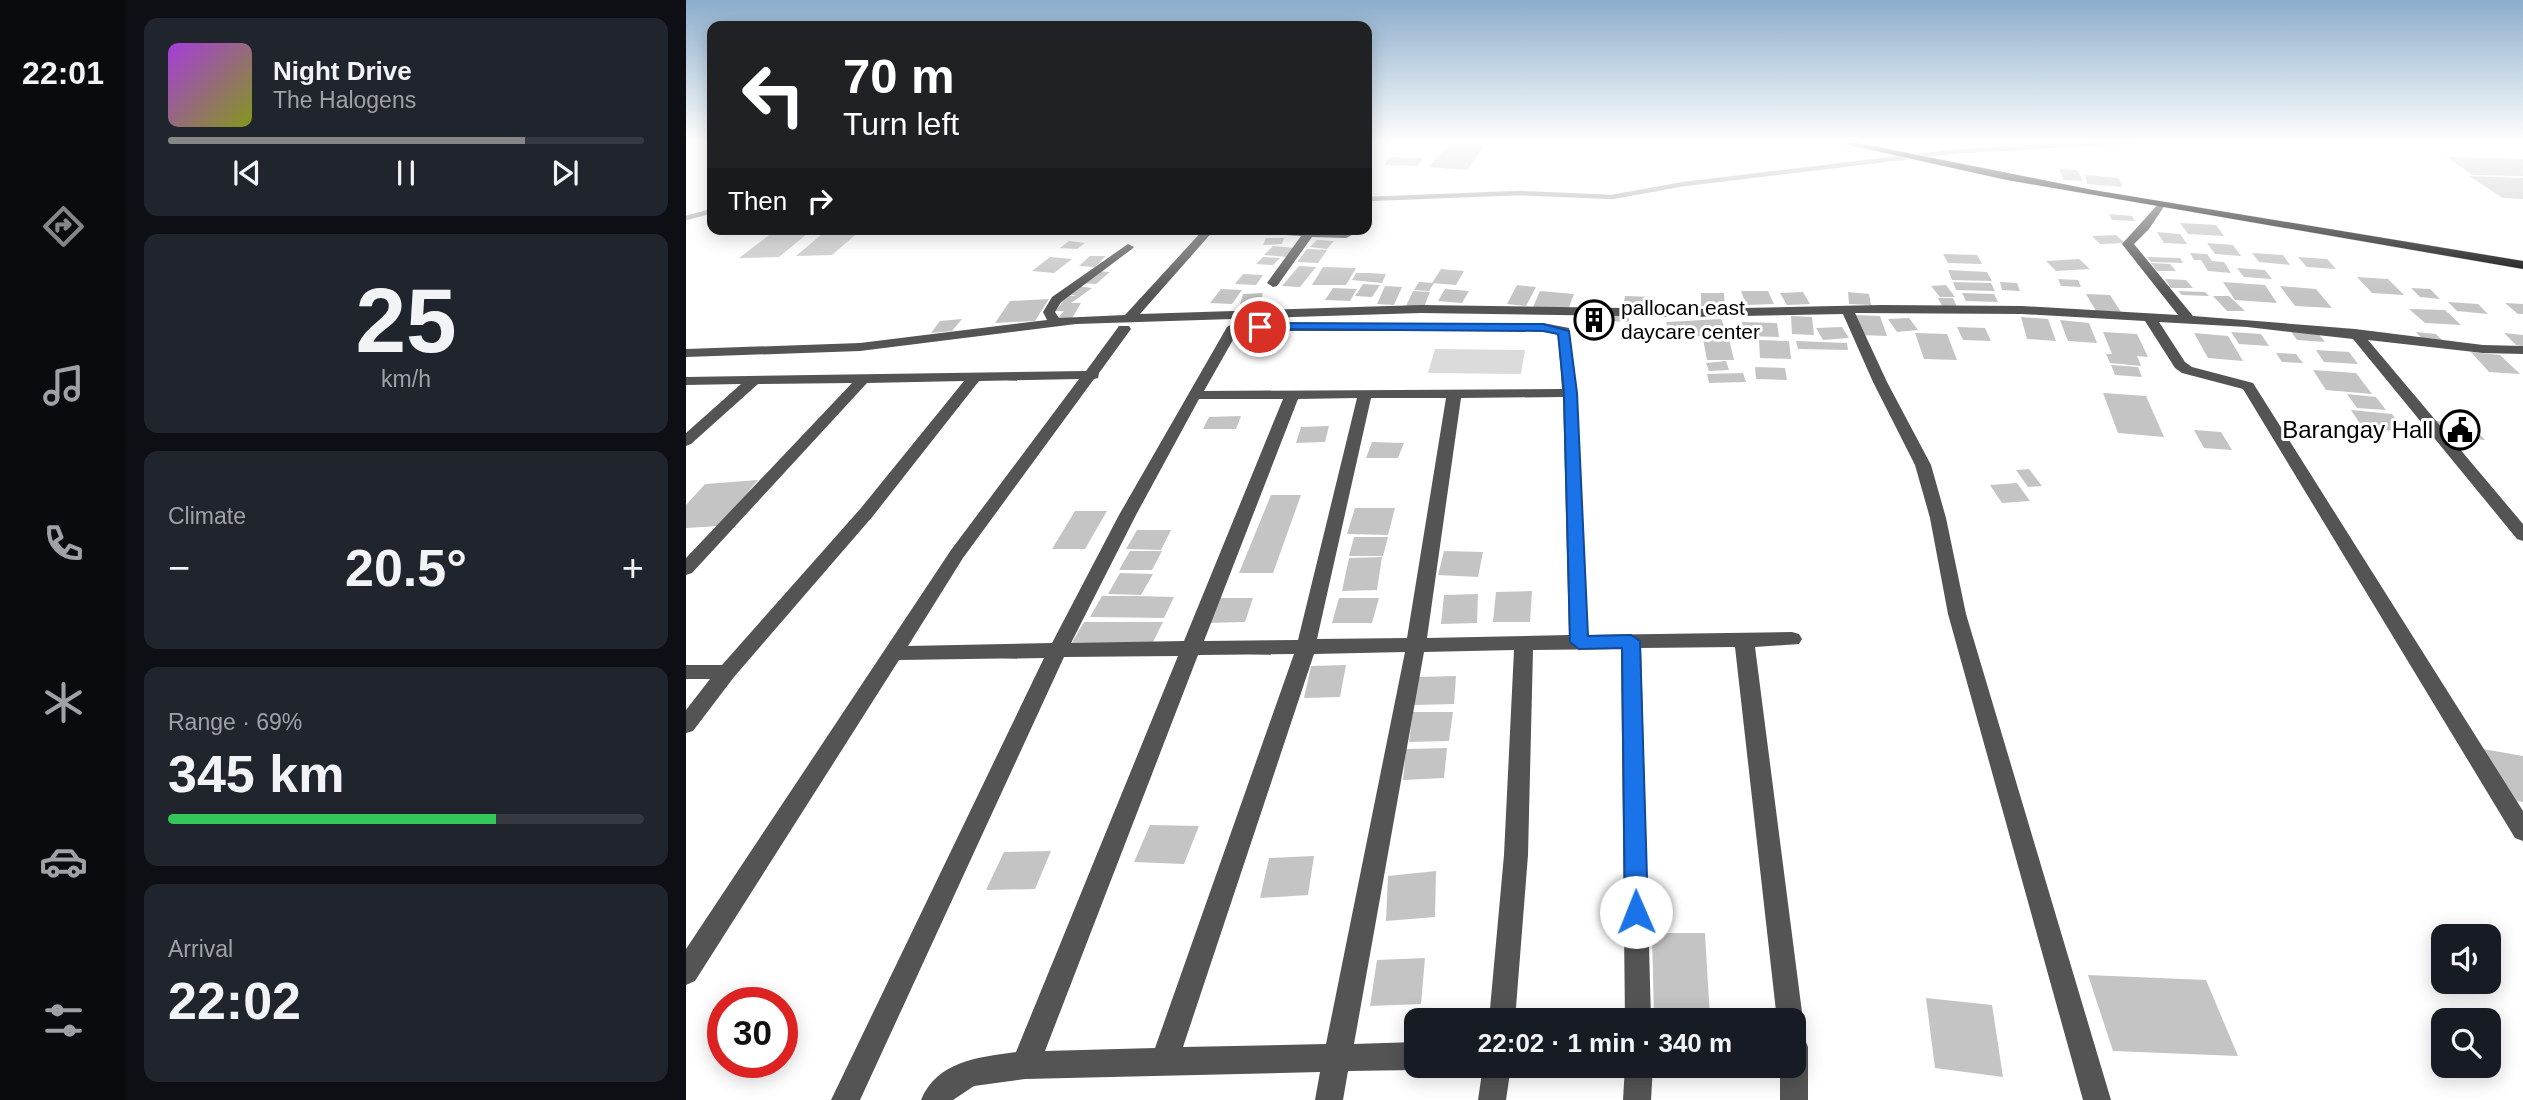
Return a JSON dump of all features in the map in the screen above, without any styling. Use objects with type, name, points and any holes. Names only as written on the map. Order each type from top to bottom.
[{"type":"main road","points":[[2084,192],[2365,235],[2523,264]]},
{"type":"street","points":[[2161,205],[2145,228],[2128,244],[2189,320]]},
{"type":"street","points":[[686,972],[957,554],[1093,375],[1127,323],[1205,235]]},
{"type":"street","points":[[1273,284],[1309,235]]},
{"type":"street","points":[[1055,322],[1049,312],[1056,300],[1128,247]]},
{"type":"street","points":[[686,353],[860,347],[1055,322],[1127,323],[1421,309],[1679,313],[1847,309],[2022,310],[2355,333],[2483,349],[2523,350]]},
{"type":"street","points":[[1847,309],[1880,382],[1923,465],[1938,518],[1957,614],[2097,1100]]},
{"type":"street","points":[[2149,317],[2180,365],[2187,370],[2248,386],[2523,831]]},
{"type":"street","points":[[845,1100],[1058,650],[1193,395],[1234,327],[1553,327],[1563,331],[1566,337],[1570,393],[1579,642]]},
{"type":"street","points":[[2355,333],[2523,535]]},
{"type":"street","points":[[686,725],[727,672],[867,512],[976,375]]},
{"type":"street","points":[[686,381],[1093,375]]},
{"type":"street","points":[[686,441],[755,379]]},
{"type":"street","points":[[686,569],[863,379]]},
{"type":"street","points":[[1193,395],[1570,393]]},
{"type":"street","points":[[1165,1060],[1306,647],[1365,394]]},
{"type":"street","points":[[1329,1100],[1340,1056],[1416,645],[1454,394]]},
{"type":"street","points":[[1025,1065],[1292,395]]},
{"type":"street","points":[[894,653],[1792,639]]},
{"type":"street","points":[[1744,640],[1789,1008]]},
{"type":"street","points":[[1631,641],[1638,1008]]},
{"type":"street","points":[[1503,1008],[1516,855],[1524,643]]},
{"type":"street","points":[[686,672],[727,672]]},
{"type":"street","points":[[934,1100],[946,1084],[959,1076],[1025,1065],[1404,1056]]},
{"type":"street","points":[[1492,1100],[1495,1078]]},
{"type":"street","points":[[1637,1100],[1638,1078]]},
{"type":"street","points":[[1794,1078],[1794,1100]]},
{"type":"shaded area","points":[[1435,349],[1525,350],[1521,374],[1428,373]]},
{"type":"building","points":[[2494,192],[2523,192],[2523,199],[2503,198]]},
{"type":"building","points":[[2109,214],[2132,216],[2135,221],[2112,220]]},
{"type":"building","points":[[2180,223],[2216,225],[2224,236],[2188,234]]},
{"type":"building","points":[[2157,232],[2180,234],[2187,244],[2164,243]]},
{"type":"building","points":[[769,235],[806,235],[779,257],[739,258]]},
{"type":"building","points":[[821,235],[855,235],[832,255],[796,256]]},
{"type":"building","points":[[2116,235],[2125,243],[2100,244],[2092,236]]},
{"type":"building","points":[[1266,238],[1284,238],[1282,244],[1263,245]]},
{"type":"building","points":[[1317,240],[1334,241],[1327,249],[1310,247]]},
{"type":"building","points":[[1069,241],[1085,243],[1077,249],[1060,248]]},
{"type":"building","points":[[2207,243],[2233,245],[2241,256],[2215,254]]},
{"type":"building","points":[[1273,246],[1295,248],[1287,257],[1264,255]]},
{"type":"building","points":[[1307,249],[1327,250],[1318,263],[1297,262]]},
{"type":"building","points":[[2190,253],[2207,254],[2212,261],[2224,262],[2231,273],[2208,271],[2201,260],[2194,260]]},
{"type":"building","points":[[2252,253],[2283,255],[2290,265],[2259,262]]},
{"type":"building","points":[[1943,254],[1977,255],[1982,264],[1948,263]]},
{"type":"building","points":[[1090,256],[1106,256],[1095,267],[1079,266]]},
{"type":"building","points":[[1050,257],[1072,259],[1054,273],[1032,271]]},
{"type":"building","points":[[1263,257],[1280,258],[1273,265],[1256,264]]},
{"type":"building","points":[[2147,257],[2180,258],[2183,263],[2151,262]]},
{"type":"building","points":[[2298,257],[2327,259],[2336,269],[2307,267]]},
{"type":"building","points":[[2079,259],[2090,269],[2056,271],[2046,261]]},
{"type":"building","points":[[2151,263],[2170,264],[2176,271],[2157,271]]},
{"type":"building","points":[[1299,266],[1316,267],[1300,287],[1282,286]]},
{"type":"building","points":[[1323,267],[1356,268],[1346,285],[1312,285]]},
{"type":"building","points":[[2237,268],[2265,270],[2272,279],[2244,277]]},
{"type":"building","points":[[1441,269],[1464,271],[1456,285],[1432,283]]},
{"type":"building","points":[[1948,270],[1987,272],[1992,281],[1952,280]]},
{"type":"building","points":[[1095,271],[1110,272],[1096,284],[1081,283]]},
{"type":"building","points":[[1356,273],[1386,274],[1382,283],[1352,280]]},
{"type":"building","points":[[1243,274],[1263,275],[1256,285],[1235,284]]},
{"type":"building","points":[[2357,277],[2388,279],[2404,295],[2372,293]]},
{"type":"building","points":[[2058,279],[2078,280],[2081,287],[2061,286]]},
{"type":"building","points":[[2165,279],[2186,280],[2193,288],[2171,288]]},
{"type":"building","points":[[1419,282],[1434,283],[1429,291],[1414,290]]},
{"type":"building","points":[[1953,282],[1991,283],[1995,291],[1956,290]]},
{"type":"building","points":[[2000,282],[2017,283],[2020,291],[2002,290]]},
{"type":"building","points":[[2223,282],[2265,285],[2277,303],[2235,300]]},
{"type":"building","points":[[1363,284],[1380,285],[1372,297],[1355,296]]},
{"type":"building","points":[[1517,285],[1536,287],[1526,306],[1507,304]]},
{"type":"building","points":[[1946,285],[1955,297],[1940,297],[1931,286]]},
{"type":"building","points":[[1077,286],[1092,288],[1071,303],[1081,303],[1071,320],[1056,320],[1064,311],[1055,311],[1063,302],[1060,302],[1067,296],[1077,296],[1067,294]]},
{"type":"building","points":[[1385,286],[1402,287],[1394,305],[1377,304]]},
{"type":"building","points":[[2280,286],[2316,289],[2332,308],[2295,306]]},
{"type":"building","points":[[1333,288],[1357,289],[1350,301],[1325,300]]},
{"type":"building","points":[[2411,288],[2430,289],[2440,299],[2420,297]]},
{"type":"building","points":[[1221,289],[1242,290],[1232,304],[1210,303]]},
{"type":"building","points":[[1445,289],[1469,291],[1462,303],[1438,301]]},
{"type":"building","points":[[1413,291],[1430,292],[1424,307],[1406,306]]},
{"type":"building","points":[[1540,291],[1574,294],[1568,310],[1533,307]]},
{"type":"building","points":[[1741,291],[1768,291],[1774,304],[1746,305]]},
{"type":"building","points":[[2178,291],[2205,292],[2209,296],[2182,295]]},
{"type":"building","points":[[1803,292],[1810,304],[1787,305],[1780,293]]},
{"type":"building","points":[[1848,292],[1869,294],[1871,305],[1849,304]]},
{"type":"building","points":[[1263,293],[1260,303],[1240,304],[1243,294]]},
{"type":"building","points":[[1701,293],[1724,293],[1725,307],[1701,306]]},
{"type":"building","points":[[1962,293],[1994,294],[1998,302],[1966,301]]},
{"type":"building","points":[[2086,294],[2110,295],[2121,312],[2096,311]]},
{"type":"building","points":[[1625,296],[1655,297],[1653,309],[1623,308]]},
{"type":"building","points":[[2213,296],[2229,296],[2245,311],[2227,311]]},
{"type":"building","points":[[1938,298],[1953,298],[1958,309],[1943,308]]},
{"type":"building","points":[[1049,299],[1035,321],[995,323],[1010,301]]},
{"type":"building","points":[[2448,302],[2478,304],[2488,314],[2457,311]]},
{"type":"building","points":[[2505,303],[2523,304],[2523,314],[2518,314]]},
{"type":"building","points":[[2409,309],[2445,310],[2461,325],[2425,323]]},
{"type":"building","name":"pallocan east daycare center","points":[[1586,314],[1602,314],[1602,326],[1586,326]]},
{"type":"building","points":[[1608,314],[1629,315],[1629,322],[1607,321]]},
{"type":"building","points":[[1854,315],[1880,316],[1887,336],[1861,335]]},
{"type":"building","points":[[1791,316],[1812,317],[1814,335],[1792,334]]},
{"type":"building","points":[[2021,317],[2048,319],[2056,341],[2027,339]]},
{"type":"building","points":[[1909,318],[1918,330],[1897,332],[1888,319]]},
{"type":"building","points":[[962,319],[952,331],[931,333],[940,321]]},
{"type":"building","points":[[1721,319],[1728,334],[1671,338],[1666,322]]},
{"type":"building","points":[[2060,320],[2089,323],[2097,343],[2068,341]]},
{"type":"building","points":[[1742,322],[1777,323],[1779,337],[1744,336]]},
{"type":"building","points":[[1842,327],[1849,338],[1823,340],[1816,328]]},
{"type":"building","points":[[1957,327],[1985,328],[1991,341],[1963,340]]},
{"type":"building","points":[[2290,330],[2317,332],[2325,342],[2297,340]]},
{"type":"building","points":[[2103,332],[2137,334],[2148,357],[2137,356],[2141,366],[2110,363],[2106,354],[2112,354]]},
{"type":"building","points":[[2231,332],[2261,334],[2269,346],[2239,344]]},
{"type":"building","points":[[2416,332],[2436,334],[2443,341],[2423,340]]},
{"type":"building","points":[[1915,333],[1947,334],[1957,360],[1924,359]]},
{"type":"building","points":[[2194,333],[2228,336],[2243,361],[2208,358]]},
{"type":"building","points":[[2504,333],[2523,335],[2523,346],[2516,345]]},
{"type":"building","points":[[1703,339],[1729,339],[1734,360],[1707,360]]},
{"type":"building","points":[[1759,340],[1789,341],[1791,359],[1760,358]]},
{"type":"building","points":[[1796,341],[1847,343],[1848,350],[1798,349]]},
{"type":"building","points":[[2316,350],[2349,352],[2358,364],[2324,362]]},
{"type":"building","points":[[2471,352],[2500,355],[2520,374],[2489,372]]},
{"type":"building","points":[[2276,353],[2296,354],[2303,363],[2282,362]]},
{"type":"building","points":[[1726,361],[1729,370],[1709,371],[1706,363]]},
{"type":"building","points":[[2111,365],[2138,367],[2142,377],[2115,375]]},
{"type":"building","points":[[1755,367],[1785,368],[1787,380],[1756,379]]},
{"type":"building","points":[[2313,370],[2356,373],[2372,394],[2326,390]]},
{"type":"building","points":[[1743,373],[1746,382],[1709,383],[1707,374]]},
{"type":"building","points":[[2103,393],[2146,396],[2164,437],[2118,433]]},
{"type":"building","points":[[2347,394],[2376,397],[2386,410],[2357,408]]},
{"type":"building","points":[[2351,410],[2392,414],[2406,432],[2363,428]]},
{"type":"building","points":[[1241,416],[1236,429],[1203,429],[1209,417]]},
{"type":"building","name":"Barangay Hall","points":[[2436,421],[2471,424],[2485,440],[2450,437]]},
{"type":"building","points":[[1329,426],[1325,442],[1296,443],[1301,427]]},
{"type":"building","points":[[2194,430],[2221,432],[2232,450],[2204,448]]},
{"type":"building","points":[[1372,442],[1404,443],[1398,458],[1366,458]]},
{"type":"building","points":[[2029,469],[2042,486],[2028,487],[2016,470]]},
{"type":"building","points":[[758,480],[720,526],[686,528],[686,505],[705,484]]},
{"type":"building","points":[[2017,483],[2030,501],[2002,503],[1990,485]]},
{"type":"building","points":[[1271,495],[1301,495],[1273,573],[1239,573]]},
{"type":"building","points":[[1355,508],[1395,508],[1388,535],[1347,534]]},
{"type":"building","points":[[1075,511],[1107,511],[1085,549],[1052,549]]},
{"type":"building","points":[[1137,530],[1171,530],[1161,550],[1126,549]]},
{"type":"building","points":[[1354,537],[1388,537],[1383,556],[1349,556]]},
{"type":"building","points":[[1130,551],[1162,551],[1152,570],[1119,570]]},
{"type":"building","points":[[1444,551],[1483,552],[1478,577],[1438,575]]},
{"type":"building","points":[[1382,557],[1377,590],[1342,591],[1349,558]]},
{"type":"building","points":[[1120,573],[1153,574],[1141,595],[1108,594]]},
{"type":"building","points":[[1532,591],[1530,622],[1493,622],[1496,592]]},
{"type":"building","points":[[1478,594],[1477,623],[1441,624],[1444,595]]},
{"type":"building","points":[[1102,596],[1174,597],[1164,618],[1090,617]]},
{"type":"building","points":[[1216,598],[1253,598],[1245,622],[1207,623]]},
{"type":"building","points":[[1339,598],[1379,598],[1372,623],[1332,623]]},
{"type":"building","points":[[1084,622],[1163,622],[1151,646],[1070,646]]},
{"type":"building","points":[[1346,665],[1340,697],[1304,698],[1311,666]]},
{"type":"building","points":[[1456,676],[1454,704],[1414,705],[1418,677]]},
{"type":"building","points":[[1413,712],[1453,712],[1449,741],[1409,742]]},
{"type":"building","points":[[1447,748],[1444,778],[1403,780],[1406,749]]},
{"type":"building","points":[[2483,749],[2523,756],[2523,802],[2509,800]]},
{"type":"building","points":[[1150,825],[1199,826],[1184,864],[1134,862]]},
{"type":"building","points":[[1051,851],[1035,889],[986,890],[1004,852]]},
{"type":"building","points":[[1314,856],[1308,895],[1260,898],[1269,858]]},
{"type":"building","points":[[1436,871],[1435,917],[1386,921],[1388,876]]},
{"type":"building","points":[[1652,933],[1705,933],[1709,1008],[1654,1008]]},
{"type":"building","points":[[1425,958],[1421,1004],[1370,1006],[1377,960]]},
{"type":"building","points":[[2088,975],[2206,980],[2238,1056],[2113,1051]]},
{"type":"building","points":[[1926,998],[1992,1005],[2003,1077],[1935,1068]]},
{"type":"waterway","points":[[1372,199],[1520,193],[1612,197],[1638,192]]},
{"type":"waterway","points":[[686,218],[707,212]]},
{"type":"place","name":"pallocan east daycare center","points":[[1594,320]]},
{"type":"place","name":"Barangay Hall","points":[[2460,430]]},
{"type":"route","points":[[1260,327],[1553,327],[1563,331],[1566,337],[1570,393],[1579,642],[1631,641],[1636,912]]}]
